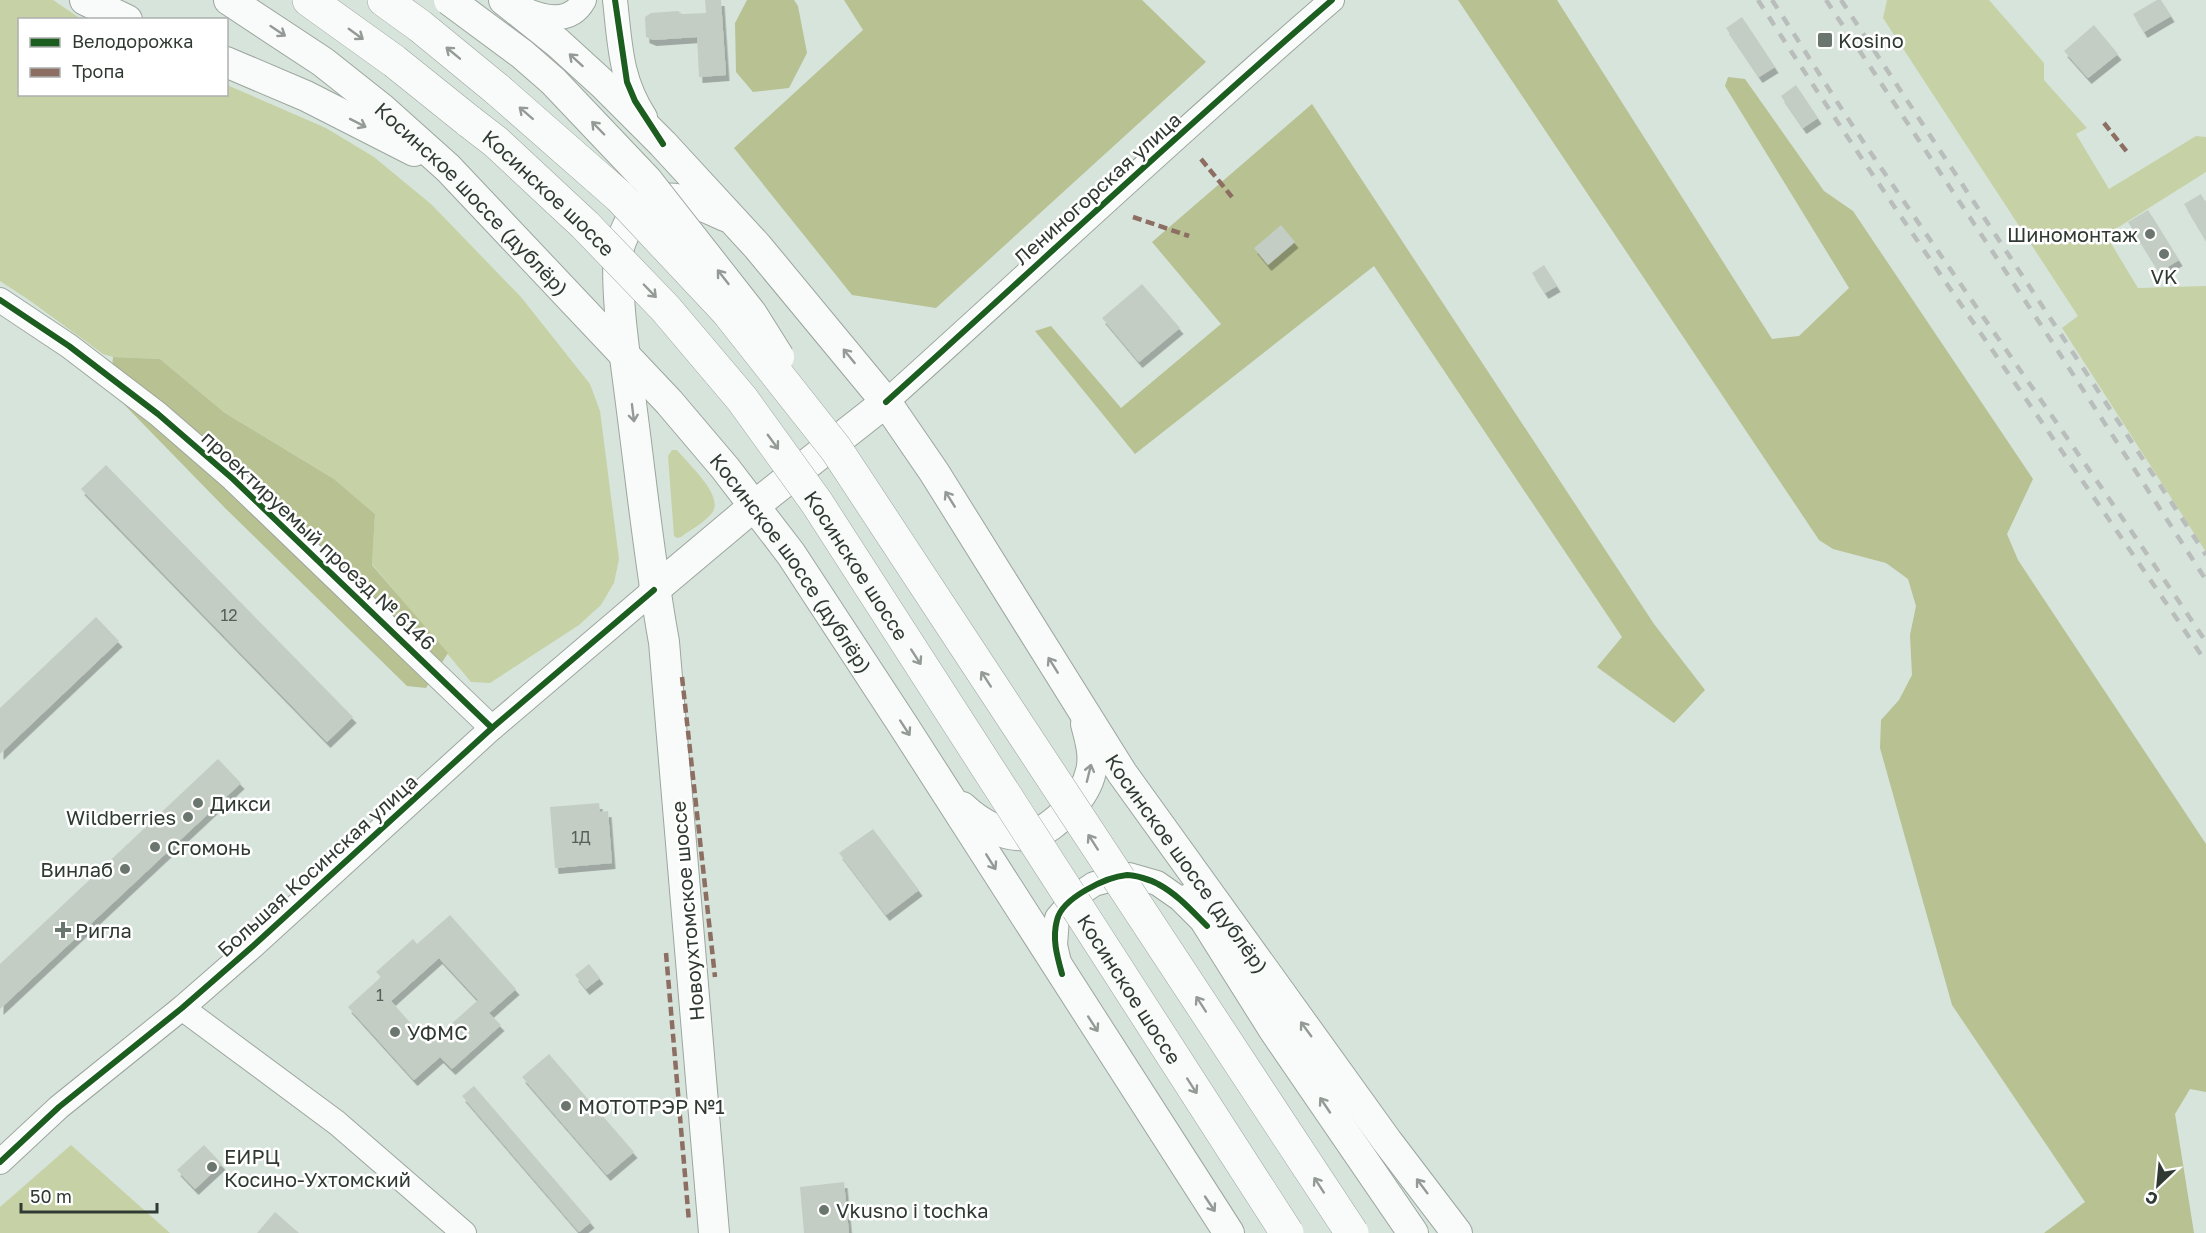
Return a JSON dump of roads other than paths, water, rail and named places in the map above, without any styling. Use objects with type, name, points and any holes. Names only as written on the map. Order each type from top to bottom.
[{"type":"highway","name":"Косинское шоссе","points":[[309,0],[394,61],[496,142],[585,225],[665,308],[742,399],[817,504],[1287,1233]]},
{"type":"highway","points":[[384,0],[420,26],[498,90],[620,197],[727,311],[836,449],[1352,1233]]},
{"type":"main road","points":[[85,0],[123,18]]},
{"type":"main road","name":"Косинское шоссе (дублёр)","points":[[229,0],[323,62],[381,108],[451,171],[669,402],[754,506],[791,554],[949,794],[1229,1233]]},
{"type":"main road","points":[[449,0],[522,54],[553,81],[647,180],[752,314],[836,449]]},
{"type":"main road","name":"Косинское шоссе (дублёр)","points":[[506,0],[588,71],[663,144],[827,328],[886,402],[934,472],[1083,714],[1122,773],[1387,1141],[1457,1233]]},
{"type":"main road","points":[[228,63],[306,96],[451,171]]},
{"type":"main road","name":"Новоухтомское шоссе","points":[[714,1233],[664,642],[654,590],[625,355],[619,245],[636,212],[659,198],[696,202],[733,220]]},
{"type":"main road","points":[[654,590],[754,506],[886,402]]},
{"type":"main road","points":[[949,794],[984,825],[1009,834],[1030,835],[1054,824],[1080,799],[1092,770],[1091,744],[1083,714]]},
{"type":"main road","points":[[1122,773],[1207,926],[1274,1030],[1408,1228]]},
{"type":"street","points":[[506,0],[540,16],[555,18],[575,12],[584,0]]},
{"type":"street","points":[[615,0],[627,82],[635,101],[663,144]]},
{"type":"street","name":"Лениногорская улица","points":[[886,402],[1137,172],[1332,0]]},
{"type":"street","name":"проектируемый проезд № 6146","points":[[0,300],[69,346],[158,414],[233,478],[492,728]]},
{"type":"street","name":"Большая Косинская улица","points":[[0,1162],[59,1107],[182,1008],[492,728],[654,590]]},
{"type":"street","points":[[1062,974],[1054,945],[1057,918],[1075,897],[1094,884],[1129,875],[1157,883],[1180,899],[1207,926]]},
{"type":"street","points":[[182,1008],[337,1123],[464,1233]]},
{"type":"railway","points":[[1758,0],[1924,250],[2206,662]]},
{"type":"railway","points":[[1772,0],[1860,137],[2206,642]]},
{"type":"railway","points":[[1826,0],[2206,580]]},
{"type":"railway","points":[[1841,0],[2206,555]]},
{"type":"place","name":"Kosino","points":[[1825,40]]},
{"type":"place","name":"Шиномонтаж","points":[[2150,234]]},
{"type":"place","name":"VK","points":[[2164,254]]},
{"type":"place","name":"Дикси","points":[[198,803]]},
{"type":"place","name":"Wildberries","points":[[188,817]]},
{"type":"place","name":"Сгомонь","points":[[155,847]]},
{"type":"place","name":"Винлаб","points":[[125,869]]},
{"type":"place","name":"Ригла","points":[[63,930]]},
{"type":"place","name":"УФМС","points":[[395,1032]]},
{"type":"place","name":"МОТОТРЭР №1","points":[[566,1106]]},
{"type":"place","name":"ЕИРЦ Косино-Ухтомский","points":[[212,1167]]},
{"type":"place","name":"Vkusno i tochka","points":[[824,1210]]}]
